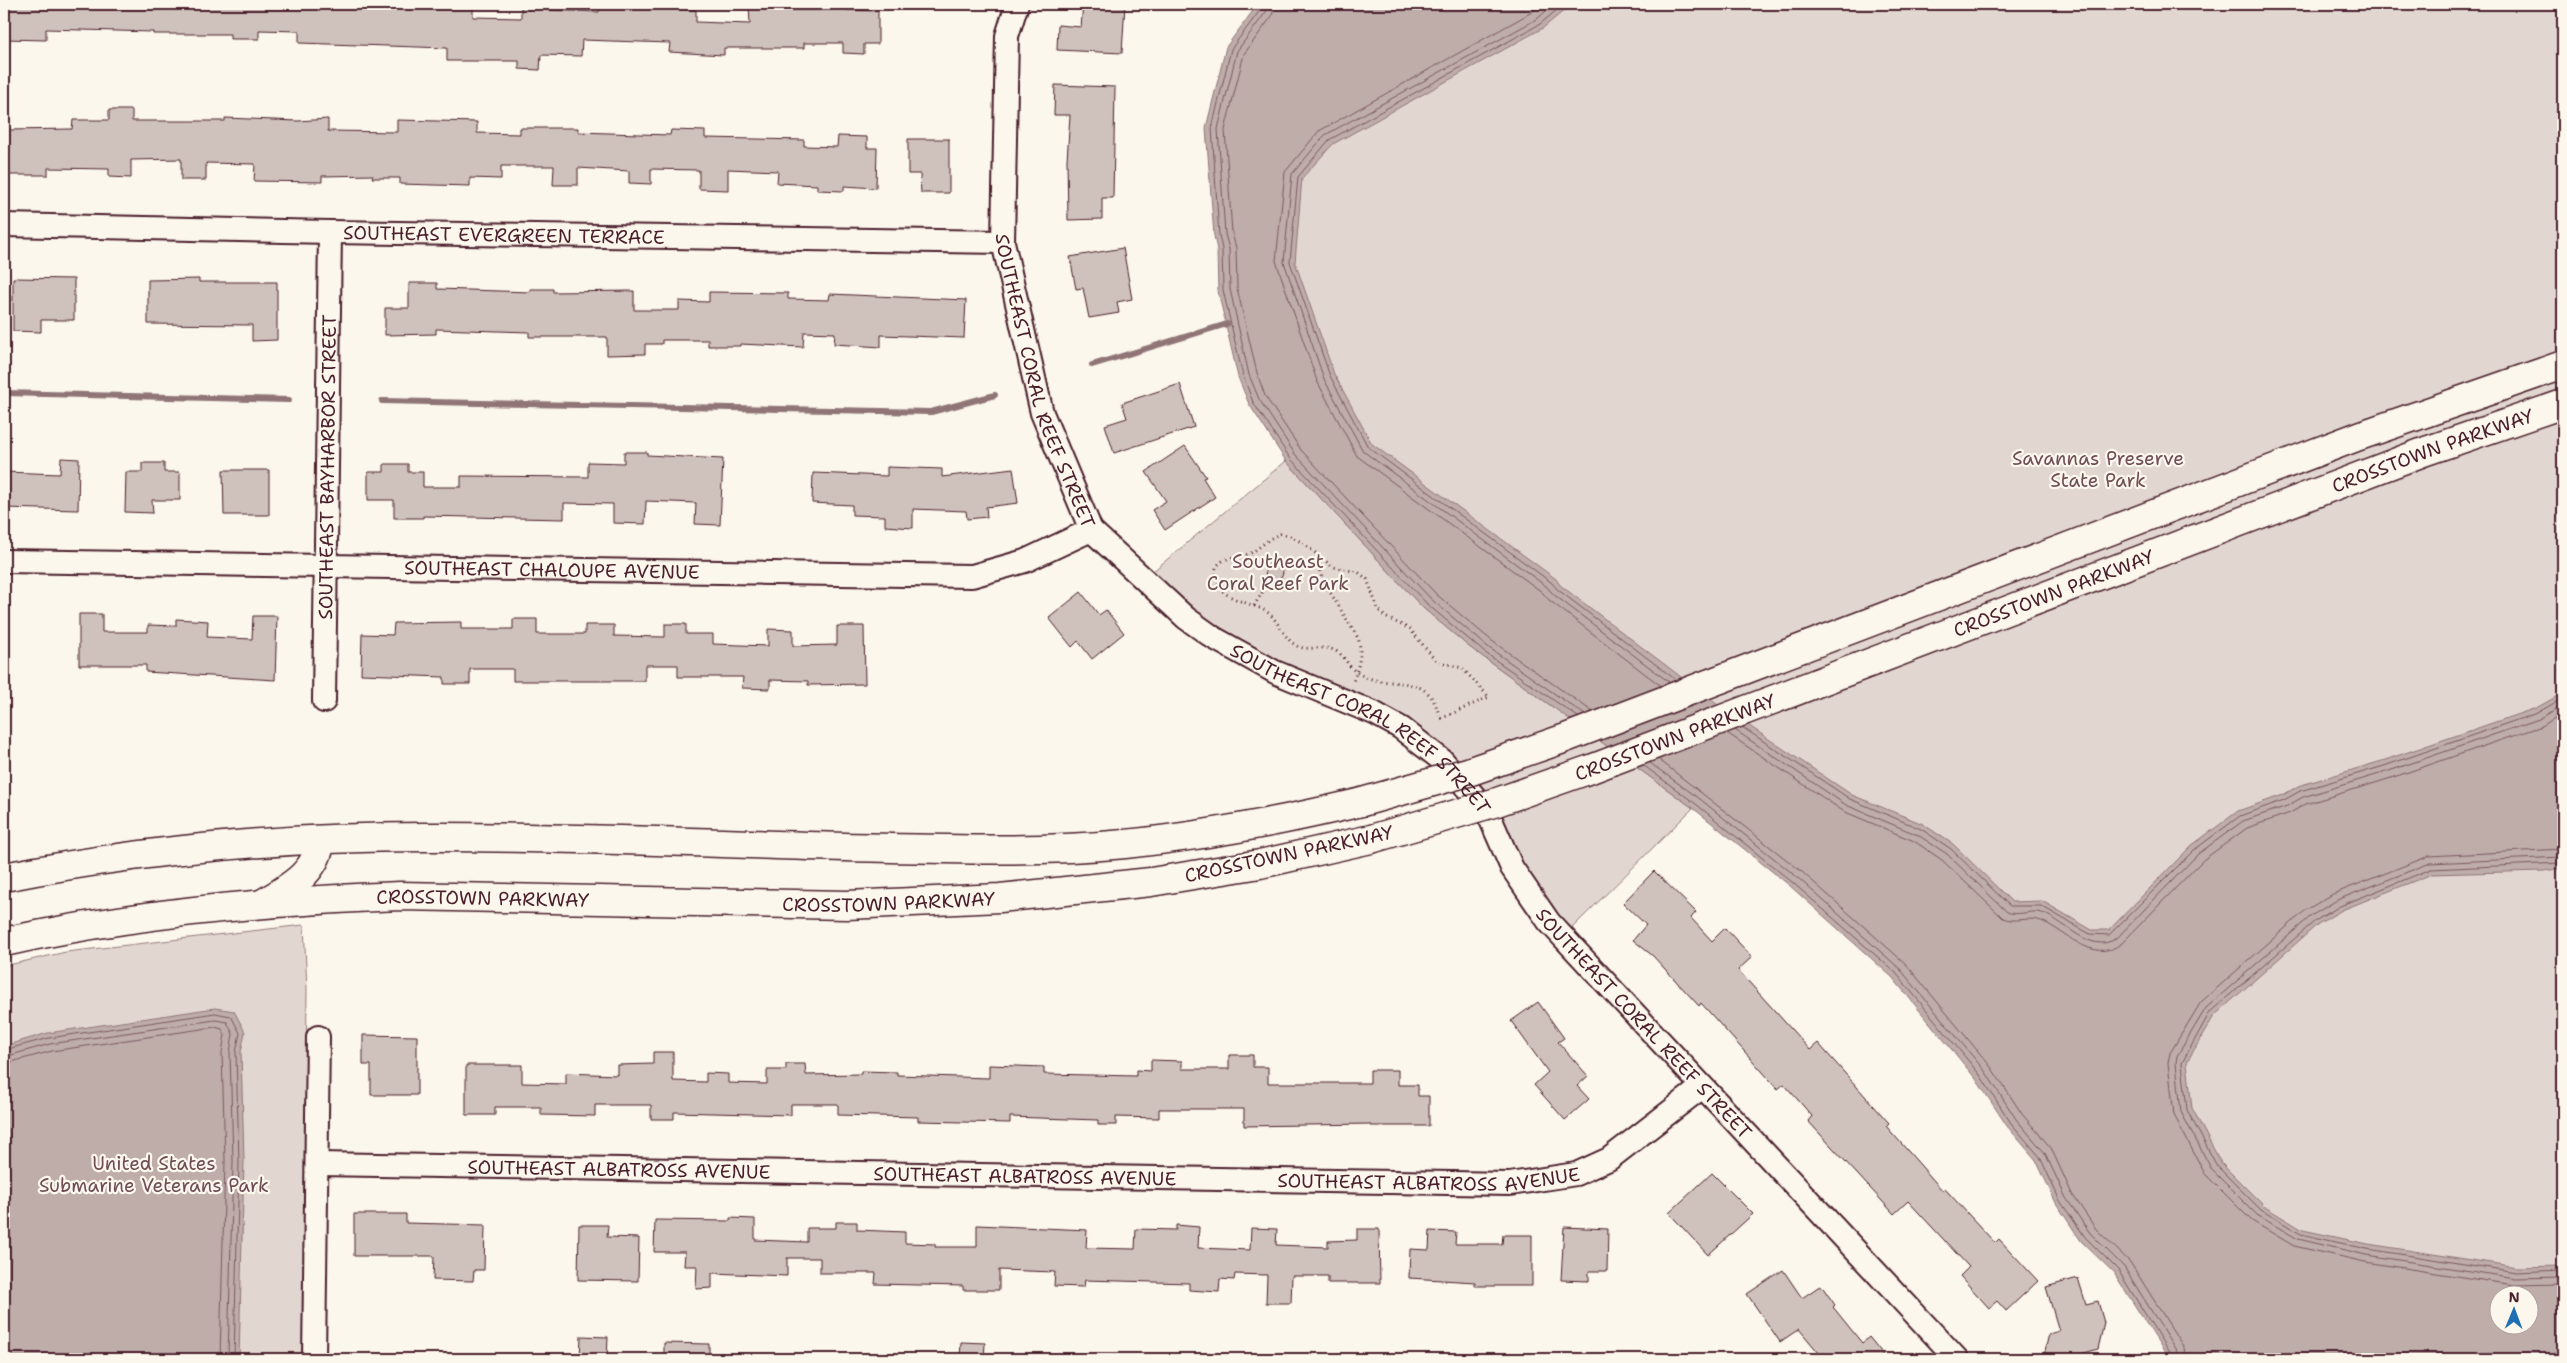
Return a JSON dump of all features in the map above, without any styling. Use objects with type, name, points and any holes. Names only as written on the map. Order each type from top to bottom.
[{"type":"main road","name":"CROSSTOWN PARKWAY","points":[[4,877],[148,853],[251,843],[321,840],[439,837],[954,850],[1068,848],[1214,833],[1362,802],[1468,772],[1572,736],[2350,439],[2563,365]]},
{"type":"main road","name":"CROSSTOWN PARKWAY","points":[[4,942],[134,918],[326,899],[400,896],[894,904],[1048,894],[1151,882],[1260,864],[1371,839],[1496,802],[1583,772],[2417,454],[2563,404]]},
{"type":"main road","points":[[261,904],[287,889],[308,871],[318,856],[321,840]]},
{"type":"street","name":"SOUTHEAST CORAL REEF STREET","points":[[1017,4],[1007,36],[1003,242],[1042,413],[1091,530],[1186,618],[1214,638],[1275,672],[1374,713],[1401,728],[1443,761],[1482,805],[1491,820],[1512,868],[1548,922],[1957,1359]]},
{"type":"street","name":"SOUTHEAST EVERGREEN TERRACE","points":[[4,225],[1003,242]]},
{"type":"street","name":"SOUTHEAST BAYHARBOR STREET","points":[[324,702],[328,568],[330,232]]},
{"type":"street","name":"SOUTHEAST CHALOUPE AVENUE","points":[[4,561],[328,568],[972,576],[1025,561],[1091,530]]},
{"type":"street","points":[[314,1359],[318,1164],[318,1037]]},
{"type":"street","name":"SOUTHEAST ALBATROSS AVENUE","points":[[318,1164],[1510,1184],[1576,1174],[1608,1159],[1702,1087]]},
{"type":"path","points":[[1280,534],[1290,536],[1303,543],[1322,560],[1333,567],[1358,572],[1367,579],[1378,609],[1384,617],[1410,629],[1436,661],[1462,668],[1489,697],[1440,719],[1437,707],[1421,688],[1410,683],[1369,679],[1356,672],[1343,655],[1332,649],[1299,647],[1290,642],[1275,620],[1265,611],[1237,601],[1224,592],[1216,582],[1215,572],[1218,564],[1252,552],[1270,538],[1280,534]]},
{"type":"path","points":[[1322,560],[1320,571],[1322,579],[1358,638],[1361,648],[1351,685]]},
{"type":"path","points":[[1254,606],[1270,580]]},
{"type":"green space","name":"Savannas Preserve State Park","points":[[1396,4],[2563,4],[2563,1359],[2264,1342],[1279,374],[1256,197]]},
{"type":"green space","name":"Southeast Coral Reef Park","points":[[1286,461],[1423,608],[1468,646],[1693,808],[1569,931],[1548,910],[1472,784],[1294,670],[1247,648],[1176,596],[1152,572]]},
{"type":"green space","name":"United States Submarine Veterans Park","points":[[304,925],[307,989],[303,1359],[4,1359],[4,966],[66,952]]},
{"type":"water","points":[[1258,4],[1572,4],[1543,28],[1333,144],[1302,178],[1295,262],[1334,374],[1372,444],[1556,579],[1560,585],[1718,705],[1852,795],[1923,824],[1954,845],[2012,902],[2042,901],[2092,930],[2109,930],[2191,846],[2238,811],[2283,795],[2298,786],[2382,761],[2536,708],[2563,693],[2563,868],[2544,871],[2432,874],[2342,910],[2318,924],[2214,1016],[2187,1062],[2192,1108],[2221,1163],[2265,1207],[2303,1230],[2368,1244],[2517,1267],[2563,1266],[2563,1359],[2169,1359],[2114,1273],[2081,1241],[2056,1203],[2036,1160],[2007,1126],[1976,1079],[1892,977],[1789,885],[1693,808],[1468,646],[1423,608],[1286,461],[1249,404],[1238,377],[1218,291],[1217,250],[1214,236],[1206,128],[1226,47]]},
{"type":"water","name":"United States Submarine Veterans Park","points":[[215,1008],[234,1011],[245,1032],[241,1052],[244,1160],[239,1359],[4,1359],[4,1046],[48,1033]]},
{"type":"building","points":[[4,4],[357,4],[356,6],[399,8],[399,4],[473,4],[473,17],[521,18],[521,4],[546,4],[546,10],[599,12],[600,4],[655,4],[655,8],[696,10],[696,22],[750,24],[749,4],[775,4],[775,10],[822,10],[822,4],[846,4],[846,10],[878,11],[878,44],[864,44],[864,54],[843,53],[843,43],[804,43],[804,48],[724,48],[724,55],[669,52],[670,43],[582,40],[581,56],[541,55],[540,70],[519,69],[519,61],[447,61],[447,48],[299,43],[299,31],[259,30],[259,39],[230,39],[230,34],[153,34],[153,32],[46,29],[46,40],[4,39]]},
{"type":"building","points":[[1083,4],[1125,4],[1122,53],[1057,50],[1058,25],[1081,27]]},
{"type":"building","points":[[1055,85],[1115,87],[1113,198],[1102,198],[1102,219],[1068,220],[1067,160],[1070,115],[1054,115]]},
{"type":"building","points":[[109,110],[132,110],[132,121],[225,121],[225,118],[298,121],[328,119],[328,131],[397,132],[397,120],[477,122],[477,133],[520,134],[520,128],[578,128],[578,132],[670,135],[671,130],[705,131],[705,138],[804,140],[804,146],[837,147],[838,136],[867,137],[867,148],[877,148],[876,188],[844,186],[844,191],[817,190],[817,185],[777,183],[778,171],[728,169],[728,190],[699,189],[699,170],[651,169],[651,184],[629,183],[629,171],[578,168],[578,185],[553,185],[554,166],[501,166],[501,179],[470,178],[470,186],[400,184],[400,178],[372,178],[373,175],[322,176],[322,182],[254,181],[255,164],[206,163],[206,180],[181,180],[181,159],[131,160],[131,178],[109,177],[109,169],[48,168],[48,175],[7,175],[7,130],[72,129],[73,120],[109,120]]},
{"type":"building","points":[[908,139],[949,139],[949,193],[921,193],[920,174],[908,174]]},
{"type":"building","points":[[1123,248],[1132,299],[1117,302],[1119,313],[1089,318],[1083,288],[1076,289],[1070,257]]},
{"type":"building","points":[[13,278],[74,279],[74,320],[41,320],[41,332],[13,331]]},
{"type":"building","points":[[199,279],[199,282],[277,282],[277,340],[252,341],[252,325],[148,324],[148,280]]},
{"type":"building","points":[[409,283],[437,283],[437,289],[530,292],[530,289],[553,289],[553,292],[634,291],[634,310],[679,310],[679,301],[709,302],[709,292],[788,293],[788,299],[829,300],[830,294],[966,300],[964,338],[881,335],[881,347],[834,344],[835,333],[804,332],[803,347],[740,344],[740,346],[708,346],[708,340],[662,340],[662,344],[645,344],[645,354],[607,355],[607,337],[529,337],[529,332],[436,329],[436,334],[385,335],[385,308],[409,308]]},
{"type":"building","points":[[1180,384],[1194,427],[1114,453],[1105,425],[1127,418],[1122,403]]},
{"type":"building","points":[[1185,446],[1206,477],[1203,478],[1215,497],[1165,530],[1152,510],[1166,501],[1146,472]]},
{"type":"building","points":[[624,452],[647,452],[647,455],[723,459],[720,525],[695,524],[696,503],[646,501],[645,524],[613,523],[613,504],[564,503],[564,519],[423,516],[423,518],[394,518],[394,500],[368,500],[368,472],[384,472],[384,464],[408,464],[408,472],[423,472],[423,487],[461,487],[461,476],[588,477],[588,462],[624,463]]},
{"type":"building","points":[[61,458],[79,459],[78,510],[4,508],[4,472],[60,474]]},
{"type":"building","points":[[142,463],[164,463],[164,472],[180,472],[180,500],[152,500],[153,513],[125,512],[126,472],[142,472]]},
{"type":"building","points":[[887,467],[942,469],[942,477],[1013,468],[1018,503],[986,507],[987,517],[967,519],[966,511],[913,509],[913,528],[885,526],[885,516],[852,515],[852,505],[812,503],[813,473],[887,476]]},
{"type":"building","points":[[223,470],[269,470],[269,515],[224,515]]},
{"type":"building","points":[[1274,563],[1280,566],[1283,572],[1280,578],[1274,581],[1268,578],[1265,572],[1268,566]]},
{"type":"building","points":[[1081,592],[1099,615],[1106,610],[1124,633],[1092,659],[1078,641],[1072,647],[1049,618]]},
{"type":"building","points":[[79,614],[102,614],[102,632],[148,632],[148,625],[176,626],[176,619],[208,621],[207,637],[252,639],[253,616],[277,616],[275,680],[146,672],[146,665],[79,665]]},
{"type":"building","points":[[513,619],[537,619],[537,634],[585,634],[585,625],[614,625],[614,636],[665,637],[665,624],[686,624],[686,634],[713,634],[713,644],[768,646],[768,629],[793,630],[793,646],[837,645],[837,626],[864,626],[865,684],[808,685],[808,681],[770,680],[770,689],[742,688],[743,677],[678,677],[678,665],[645,665],[645,681],[513,681],[513,669],[470,669],[470,684],[444,684],[444,677],[361,674],[362,634],[393,635],[394,623],[461,622],[461,629],[513,629]]},
{"type":"building","points":[[1654,871],[1696,912],[1691,918],[1712,941],[1725,928],[1752,957],[1738,970],[1810,1050],[1818,1043],[1889,1123],[1886,1126],[1943,1191],[1945,1189],[1995,1243],[1999,1239],[2038,1281],[2006,1311],[1997,1301],[1989,1308],[1960,1276],[1969,1267],[1908,1201],[1894,1214],[1808,1121],[1812,1116],[1784,1084],[1778,1089],[1701,1003],[1699,1006],[1653,956],[1633,940],[1646,925],[1623,903]]},
{"type":"building","points":[[1538,1002],[1564,1038],[1558,1042],[1588,1076],[1577,1086],[1589,1099],[1565,1120],[1534,1085],[1548,1072],[1511,1021]]},
{"type":"building","points":[[363,1035],[417,1036],[417,1095],[371,1095],[371,1065],[363,1065]]},
{"type":"building","points":[[653,1052],[673,1052],[673,1081],[706,1082],[706,1073],[728,1074],[728,1083],[767,1084],[767,1070],[786,1070],[786,1064],[805,1064],[806,1075],[861,1074],[861,1071],[897,1072],[897,1075],[989,1078],[989,1065],[1044,1067],[1044,1074],[1136,1076],[1136,1070],[1151,1071],[1151,1060],[1182,1061],[1182,1069],[1229,1069],[1229,1055],[1253,1055],[1253,1067],[1268,1067],[1268,1083],[1370,1083],[1370,1070],[1398,1070],[1398,1085],[1418,1085],[1418,1096],[1429,1096],[1429,1126],[1370,1126],[1370,1124],[1244,1126],[1244,1109],[1159,1109],[1159,1118],[1116,1117],[1116,1125],[1098,1125],[1098,1120],[1010,1117],[1010,1123],[918,1121],[918,1117],[838,1115],[838,1104],[791,1104],[791,1115],[674,1112],[674,1119],[651,1119],[651,1105],[595,1105],[595,1116],[541,1115],[541,1107],[495,1107],[495,1115],[466,1115],[466,1065],[522,1065],[522,1083],[566,1084],[566,1073],[617,1075],[617,1065],[653,1064]]},
{"type":"building","points":[[1712,1173],[1753,1214],[1708,1255],[1669,1213]]},
{"type":"building","points":[[354,1214],[406,1214],[406,1223],[485,1225],[484,1270],[474,1270],[473,1281],[433,1280],[434,1256],[354,1256]]},
{"type":"building","points":[[730,1218],[755,1219],[755,1240],[807,1242],[807,1228],[836,1228],[836,1222],[857,1222],[857,1230],[905,1232],[905,1243],[935,1244],[935,1247],[977,1247],[977,1225],[1087,1230],[1086,1248],[1135,1249],[1136,1229],[1176,1230],[1176,1225],[1199,1227],[1198,1248],[1250,1250],[1251,1228],[1277,1229],[1276,1245],[1328,1247],[1328,1241],[1357,1240],[1357,1229],[1379,1229],[1380,1283],[1328,1283],[1328,1276],[1292,1276],[1291,1303],[1266,1303],[1267,1275],[1235,1274],[1234,1280],[1220,1279],[1219,1292],[1189,1290],[1189,1283],[1085,1280],[1084,1287],[1054,1286],[1055,1272],[999,1270],[999,1290],[963,1290],[963,1286],[875,1284],[876,1273],[820,1273],[820,1258],[787,1258],[787,1276],[712,1273],[712,1288],[696,1289],[697,1266],[684,1266],[685,1252],[654,1252],[655,1220],[730,1221]]},
{"type":"building","points":[[579,1225],[608,1225],[607,1237],[639,1238],[638,1281],[578,1280]]},
{"type":"building","points":[[1564,1227],[1608,1229],[1607,1271],[1589,1271],[1589,1281],[1561,1280]]},
{"type":"building","points":[[1430,1231],[1456,1232],[1455,1244],[1502,1244],[1503,1235],[1532,1235],[1532,1286],[1475,1286],[1475,1282],[1409,1278],[1410,1249],[1429,1250]]},
{"type":"building","points":[[1783,1270],[1802,1298],[1821,1285],[1835,1305],[1833,1307],[1862,1343],[1869,1337],[1887,1359],[1824,1359],[1799,1329],[1780,1342],[1747,1294]]},
{"type":"building","points":[[2078,1278],[2086,1304],[2098,1301],[2104,1323],[2098,1349],[2074,1356],[2074,1359],[2043,1359],[2049,1334],[2059,1331],[2046,1287]]},
{"type":"building","points":[[581,1336],[608,1337],[607,1359],[580,1359]]},
{"type":"building","points":[[961,1342],[985,1343],[984,1359],[960,1359]]},
{"type":"building","points":[[664,1343],[709,1344],[709,1359],[664,1359]]},
{"type":"waterway","points":[[1092,365],[1227,324]]},
{"type":"waterway","points":[[4,393],[289,400]]},
{"type":"waterway","points":[[382,401],[931,412],[995,395]]}]
